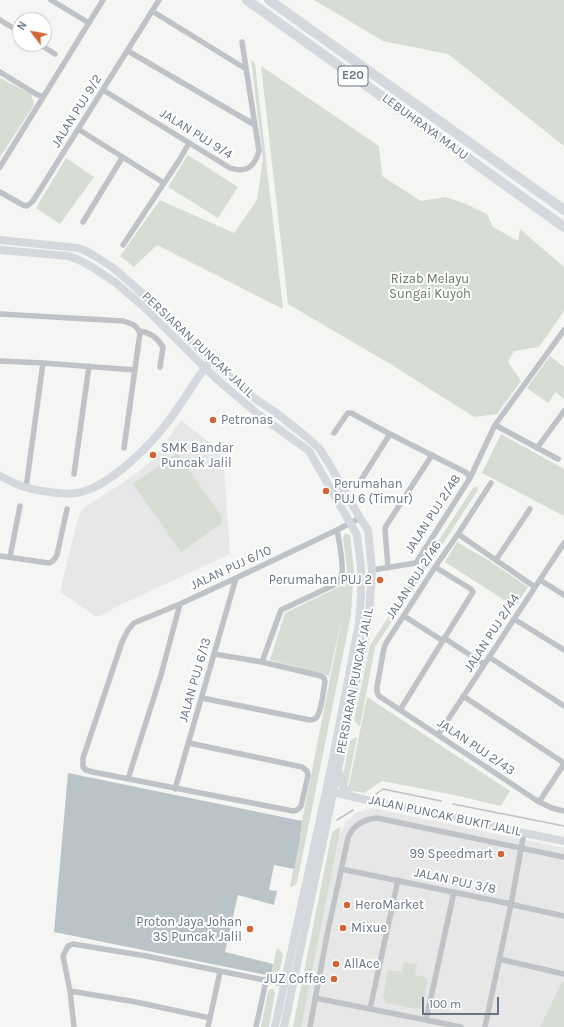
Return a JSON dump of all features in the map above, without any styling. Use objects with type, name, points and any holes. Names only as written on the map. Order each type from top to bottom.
[{"type":"highway","name":"LEBUHRAYA MAJU","points":[[247,0],[564,227]]},
{"type":"highway","name":"LEBUHRAYA MAJU","points":[[269,0],[564,210]]},
{"type":"main road","points":[[0,233],[13,242]]},
{"type":"main road","name":"PERSIARAN PUNCAK JALIL","points":[[0,240],[74,247],[86,251],[112,267],[132,284],[211,360],[254,398],[281,417],[319,448],[368,530],[372,570],[369,616],[365,641],[338,769],[330,791],[328,815],[284,1027]]},
{"type":"main road","name":"PERSIARAN PUNCAK JALIL","points":[[0,250],[68,256],[92,267],[116,283],[145,308],[216,378],[258,414],[309,451],[357,535],[361,568],[359,623],[330,791],[275,1027]]},
{"type":"main road","points":[[194,357],[198,369],[195,381]]},
{"type":"main road","points":[[0,476],[26,488],[58,493],[76,494],[93,489],[111,477],[143,451],[171,419],[195,381],[211,360]]},
{"type":"main road","points":[[195,381],[206,376],[216,378]]},
{"type":"main road","points":[[328,815],[340,799],[350,796],[343,787],[338,769]]},
{"type":"main road","name":"JALAN PUNCAK BUKIT JALIL","points":[[330,791],[379,803],[451,816],[564,841]]},
{"type":"street","points":[[51,0],[89,24]]},
{"type":"street","points":[[0,168],[103,0]]},
{"type":"street","name":"JALAN PUJ 9/2","points":[[0,192],[23,205],[27,206],[33,201],[159,0]]},
{"type":"street","points":[[152,11],[246,69]]},
{"type":"street","points":[[0,20],[12,27]]},
{"type":"street","name":"JALAN PUJ 9/4","points":[[103,90],[230,168],[245,170],[250,168],[256,160],[259,151],[242,42]]},
{"type":"street","points":[[128,51],[255,125]]},
{"type":"street","points":[[0,72],[43,97]]},
{"type":"street","points":[[78,129],[164,183]]},
{"type":"street","points":[[123,245],[189,143]]},
{"type":"street","points":[[83,222],[122,158]]},
{"type":"street","points":[[0,314],[123,321],[133,324],[138,329],[147,332],[160,342],[163,347],[160,367]]},
{"type":"street","points":[[124,448],[140,333],[138,329]]},
{"type":"street","points":[[470,478],[495,425],[564,330]]},
{"type":"street","points":[[0,361],[135,370]]},
{"type":"street","points":[[26,488],[43,363]]},
{"type":"street","points":[[74,474],[89,366]]},
{"type":"street","points":[[537,448],[564,411]]},
{"type":"street","name":"JALAN PUJ 2/48","points":[[334,433],[348,413],[351,413],[468,473],[470,478],[416,563],[372,570]]},
{"type":"street","points":[[495,425],[558,459]]},
{"type":"street","points":[[361,480],[390,434]]},
{"type":"street","points":[[388,568],[386,526],[432,455]]},
{"type":"street","name":"JALAN PUJ 2/46","points":[[379,696],[377,687],[385,645],[491,483]]},
{"type":"street","points":[[10,557],[20,506]]},
{"type":"street","points":[[0,556],[49,563],[53,561],[57,555],[67,509]]},
{"type":"street","points":[[496,560],[530,509]]},
{"type":"street","name":"JALAN PUJ 6/10","points":[[128,779],[93,772],[86,770],[83,767],[84,758],[120,647],[128,630],[134,624],[236,578],[360,518]]},
{"type":"street","points":[[262,662],[281,610],[334,585],[340,580],[342,561],[337,530]]},
{"type":"street","points":[[458,534],[535,587]]},
{"type":"street","name":"JALAN PUJ 2/44","points":[[438,735],[564,543]]},
{"type":"street","points":[[400,710],[473,592],[471,589],[435,567]]},
{"type":"street","name":"JALAN PUJ 6/13","points":[[175,788],[236,578]]},
{"type":"street","points":[[540,580],[564,595]]},
{"type":"street","points":[[180,604],[161,675],[128,779],[293,811],[297,810],[301,806],[307,778],[307,771],[302,767],[189,743]]},
{"type":"street","points":[[404,616],[484,664]]},
{"type":"street","points":[[514,619],[564,650]]},
{"type":"street","points":[[202,698],[310,720],[316,717],[320,708],[325,682],[324,678],[321,676],[262,662],[214,654]]},
{"type":"street","points":[[489,657],[564,706]]},
{"type":"street","name":"JALAN PUJ 2/43","points":[[379,696],[539,802],[552,808],[564,811]]},
{"type":"street","points":[[463,696],[564,763],[539,802]]},
{"type":"street","points":[[310,1027],[348,838],[350,833],[358,825],[370,819],[377,818],[564,857]]},
{"type":"street","points":[[485,1027],[511,904],[524,833]]},
{"type":"street","name":"JALAN PUJ 3/8","points":[[341,869],[564,916]]},
{"type":"street","points":[[370,1009],[398,880]]},
{"type":"street","points":[[426,1020],[454,892]]},
{"type":"street","points":[[74,1027],[70,991],[63,956],[68,946],[73,944],[146,956],[284,984]]},
{"type":"street","points":[[499,959],[564,974]]},
{"type":"street","points":[[208,1027],[220,972]]},
{"type":"street","points":[[256,1027],[266,981]]},
{"type":"street","points":[[70,991],[136,1002],[210,1018]]},
{"type":"street","points":[[315,998],[461,1027]]},
{"type":"shaded area","points":[[181,420],[223,453],[230,554],[116,607],[100,616],[95,616],[60,592],[81,511],[130,478],[155,458]]},
{"type":"shaded area","points":[[68,773],[302,821],[294,869],[274,865],[269,890],[277,891],[274,905],[238,895],[225,952],[273,964],[271,976],[54,932]]},
{"type":"shaded area","points":[[371,808],[564,848],[564,1027],[300,1027],[337,841],[345,823],[356,813]]},
{"type":"green space","points":[[314,0],[564,0],[564,146],[448,54],[383,41]]},
{"type":"green space","points":[[251,60],[255,63],[283,309],[157,245],[134,267],[120,256],[160,200],[234,233],[257,200],[263,159]]},
{"type":"green space","name":"Rizab Melayu Sungai Kuyoh","points":[[261,66],[379,146],[382,176],[421,201],[445,197],[466,204],[487,214],[493,227],[518,241],[520,229],[564,267],[564,311],[539,347],[514,351],[508,362],[521,381],[497,414],[474,417],[392,365],[288,304]]},
{"type":"green space","points":[[0,78],[31,94],[34,105],[0,157]]},
{"type":"green space","points":[[188,155],[238,187],[218,218],[168,187]]},
{"type":"green space","points":[[66,158],[94,177],[60,224],[36,208]]},
{"type":"green space","points":[[550,356],[564,367],[564,399],[556,392],[548,403],[527,388]]},
{"type":"green space","points":[[501,434],[564,469],[564,516],[482,473]]},
{"type":"green space","points":[[177,453],[222,517],[222,523],[181,552],[133,484]]},
{"type":"green space","points":[[477,486],[478,490],[375,647],[360,726],[354,720],[370,645],[473,488]]},
{"type":"green space","points":[[345,533],[350,535],[354,569],[351,615],[297,883],[290,887],[343,613],[329,676],[270,660],[285,613],[343,585],[345,588],[347,569],[343,538]]},
{"type":"green space","points":[[457,542],[488,560],[528,587],[515,607],[445,562]]},
{"type":"green space","points":[[367,697],[510,791],[501,806],[382,781],[364,793],[348,790]]},
{"type":"green space","points":[[356,737],[347,788],[342,780],[350,741]]},
{"type":"green space","points":[[341,826],[301,1027],[293,1027],[332,832]]},
{"type":"green space","points":[[277,947],[283,954],[280,970],[271,976]]},
{"type":"green space","points":[[404,962],[417,964],[415,975],[428,978],[423,1005],[418,1009],[386,1003],[383,997],[388,970],[402,972]]},
{"type":"green space","points":[[562,982],[564,982],[564,1027],[540,1027]]},
{"type":"green space","points":[[272,988],[275,993],[269,1027],[261,1027],[268,991]]},
{"type":"waterway","points":[[376,794],[383,789],[441,801]]},
{"type":"waterway","points":[[453,804],[564,826]]},
{"type":"waterway","points":[[337,820],[353,810]]},
{"type":"place","name":"Petronas","points":[[213,420]]},
{"type":"place","name":"SMK Bandar Puncak Jalil","points":[[153,455]]},
{"type":"place","name":"Perumahan PUJ 6 (Timur)","points":[[326,491]]},
{"type":"place","name":"Perumahan PUJ 2","points":[[380,580]]},
{"type":"place","name":"99 Speedmart","points":[[501,854]]},
{"type":"place","name":"HeroMarket","points":[[347,905]]},
{"type":"place","name":"Mixue","points":[[343,928]]},
{"type":"place","name":"Proton Jaya Johan 3S Puncak Jalil","points":[[250,929]]},
{"type":"place","name":"AllAce","points":[[336,964]]},
{"type":"place","name":"JUZ Coffee","points":[[334,979]]}]
